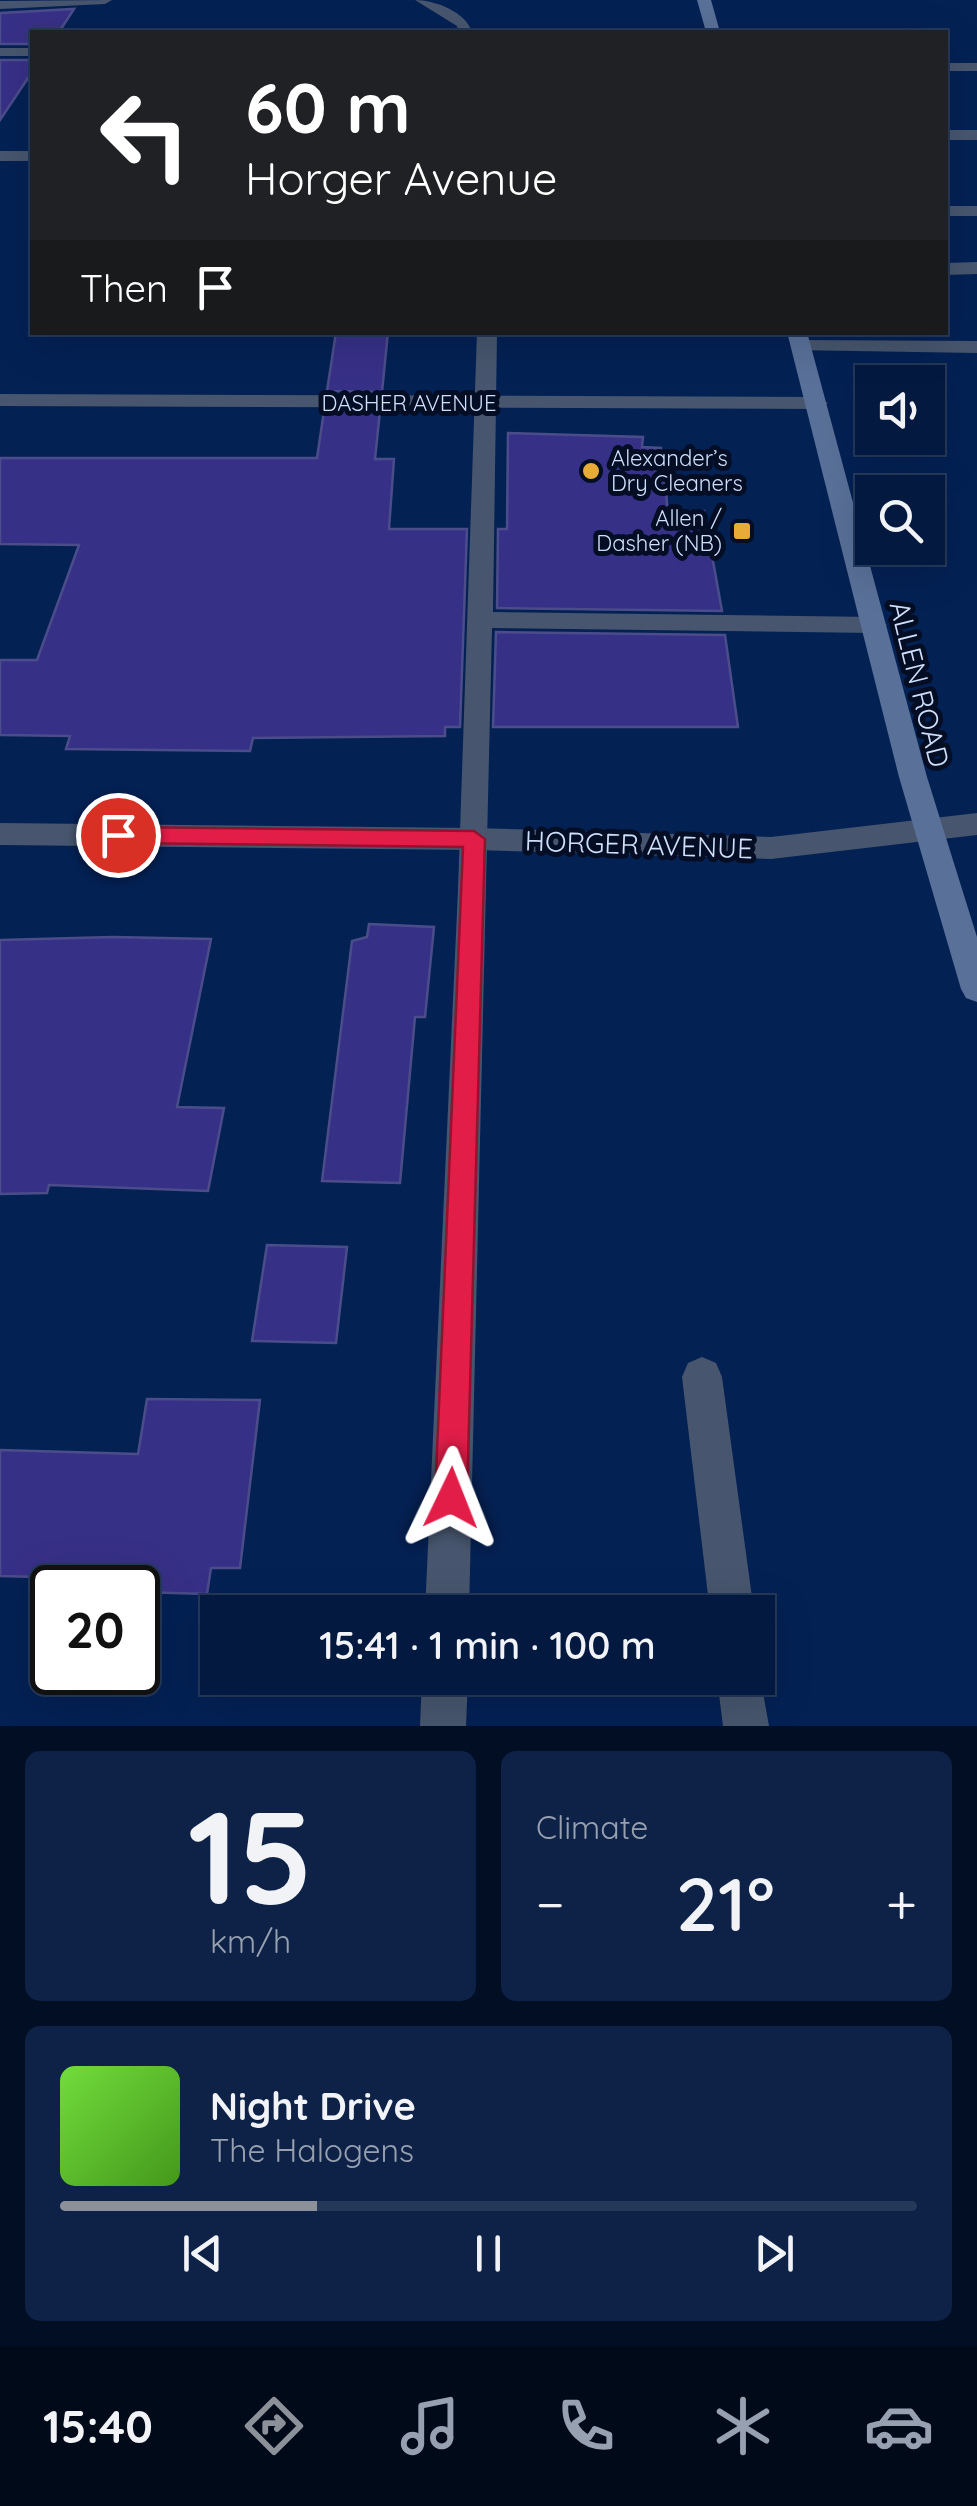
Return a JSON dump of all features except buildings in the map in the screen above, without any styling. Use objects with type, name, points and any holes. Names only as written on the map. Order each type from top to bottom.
[{"type":"main road","points":[[704,0],[712,30]]},
{"type":"main road","name":"ALLEN ROAD","points":[[799,340],[928,828],[977,989]]},
{"type":"street","points":[[0,5],[105,0]]},
{"type":"street","points":[[422,0],[463,24],[464,30]]},
{"type":"street","points":[[0,52],[30,52]]},
{"type":"street","points":[[948,67],[977,67]]},
{"type":"street","points":[[948,135],[977,135]]},
{"type":"street","points":[[0,156],[30,156]]},
{"type":"street","points":[[948,211],[977,212]]},
{"type":"street","points":[[948,269],[977,268]]},
{"type":"street","points":[[448,1595],[487,335]]},
{"type":"street","points":[[799,340],[977,347]]},
{"type":"street","name":"DASHER AVENUE","points":[[0,400],[817,403]]},
{"type":"street","points":[[478,620],[874,626]]},
{"type":"street","name":"HORGER AVENUE","points":[[0,834],[474,839],[771,848],[977,824]]},
{"type":"street","points":[[702,1377],[730,1595]]},
{"type":"street","points":[[443,1726],[444,1695]]},
{"type":"street","points":[[742,1695],[746,1726]]},
{"type":"place","name":"Alexander’s Dry Cleaners","points":[[591,471]]},
{"type":"place","name":"Allen / Dasher (NB)","points":[[742,531]]},
{"type":"route","points":[[118,835],[474,839],[451,1498]]}]
